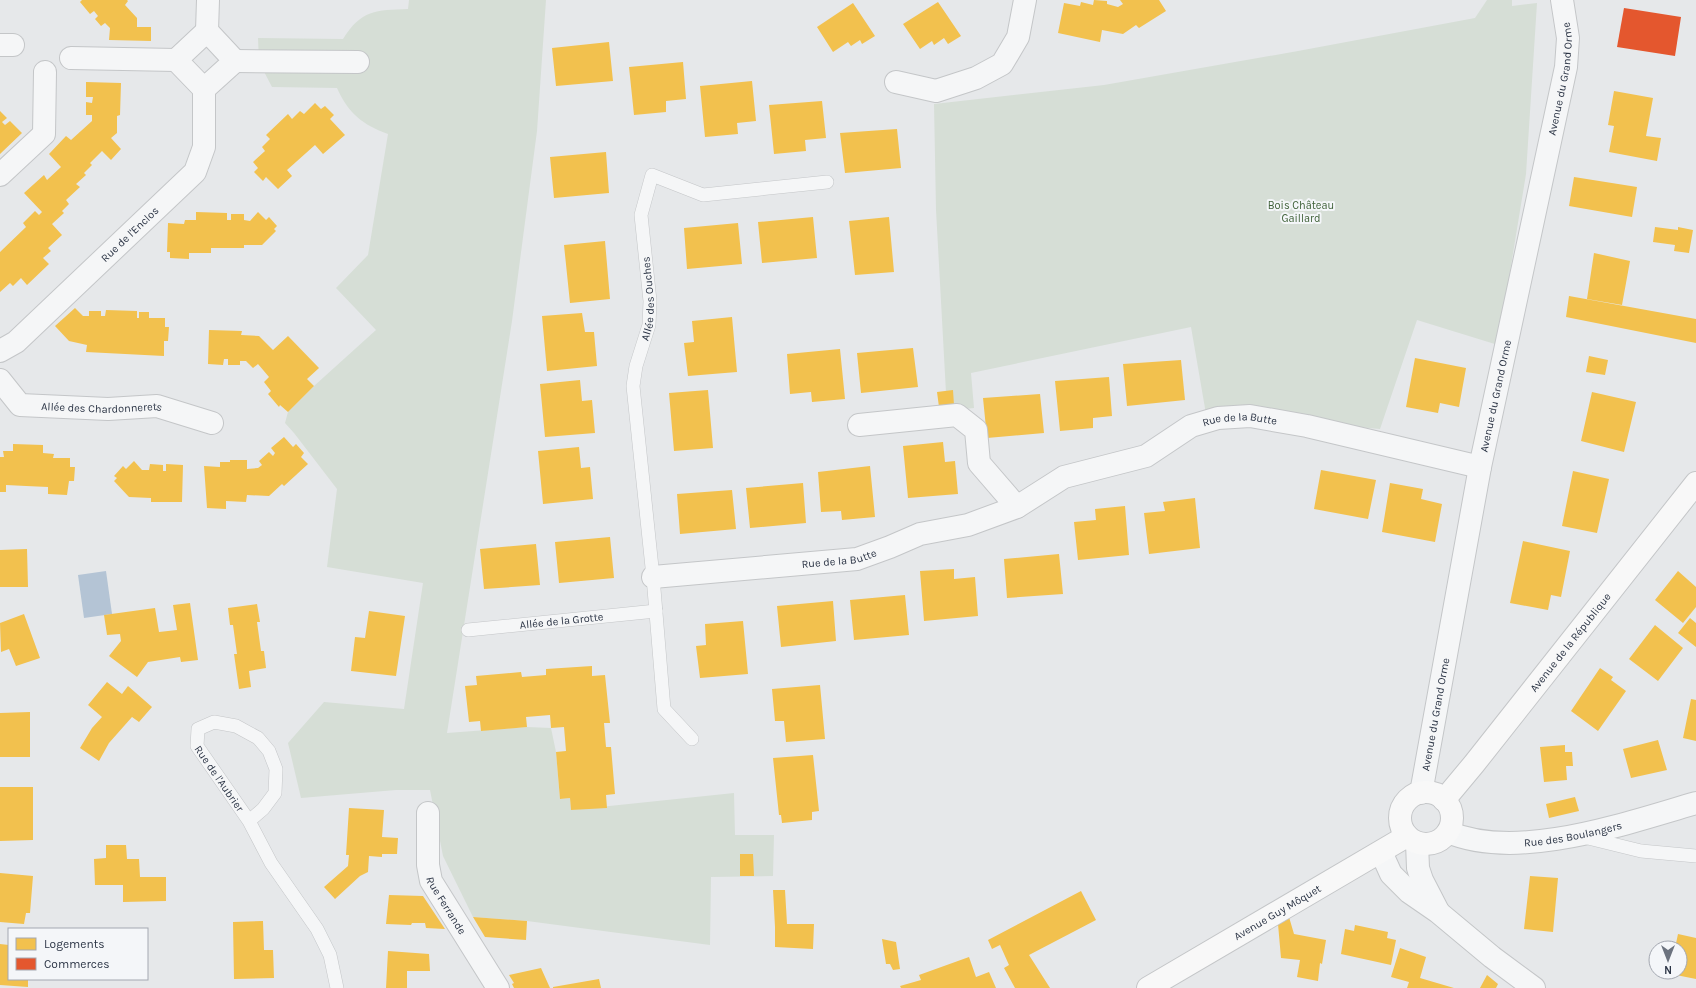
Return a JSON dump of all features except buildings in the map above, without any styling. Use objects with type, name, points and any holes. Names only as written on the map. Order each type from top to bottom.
[{"type":"street","points":[[208,0],[207,31],[235,61]]},
{"type":"street","points":[[896,82],[936,91],[976,78],[1002,64],[1018,37],[1025,0]]},
{"type":"street","name":"Avenue du Grand Orme","points":[[1421,793],[1480,467],[1566,67],[1568,38],[1562,0]]},
{"type":"street","points":[[71,58],[176,60],[207,31]]},
{"type":"street","points":[[176,60],[204,89],[235,61],[358,62]]},
{"type":"street","points":[[0,175],[44,134],[45,72]]},
{"type":"street","name":"Rue de l'Enclos","points":[[0,351],[16,342],[195,172],[204,147],[204,89]]},
{"type":"street","name":"Allée des Chardonnerets","points":[[0,380],[20,405],[108,409],[157,406],[212,424]]},
{"type":"street","points":[[859,425],[957,415],[976,430],[979,463],[1017,507]]},
{"type":"street","name":"Rue de la Butte","points":[[653,577],[857,559],[890,548],[920,534],[968,525],[1017,507],[1064,477],[1146,456],[1191,426],[1218,418],[1250,416],[1300,425],[1480,467]]},
{"type":"street","name":"Avenue de la République","points":[[1444,800],[1696,483]]},
{"type":"street","points":[[1412,840],[1425,844],[1434,843],[1448,832],[1451,823],[1451,815],[1449,807],[1444,800],[1429,793],[1421,793],[1412,796],[1401,810],[1400,820],[1402,829],[1412,840],[1418,868],[1438,912]]},
{"type":"street","name":"Rue des Boulangers","points":[[1448,832],[1460,837],[1479,841],[1542,841],[1578,836],[1696,803]]},
{"type":"street","name":"Rue Ferrande","points":[[428,813],[428,865],[431,881],[498,988]]},
{"type":"street","name":"Avenue Guy Môquet","points":[[1148,988],[1381,852],[1412,840]]},
{"type":"street","points":[[1381,852],[1391,874],[1409,892],[1438,912],[1534,988]]},
{"type":"lane","name":"Allée des Ouches","points":[[653,577],[633,386],[636,366],[644,345],[649,325],[650,301],[640,215],[652,175],[703,195],[827,182]]},
{"type":"lane","points":[[653,577],[664,710],[692,739]]},
{"type":"lane","name":"Allée de la Grotte","points":[[468,630],[656,611]]},
{"type":"lane","name":"Rue de l'Aubrier","points":[[249,820],[263,810],[275,793],[276,769],[269,751],[258,738],[236,726],[214,722],[198,729],[197,746],[249,820],[271,863],[317,929],[330,955],[337,988]]},
{"type":"lane","points":[[1578,836],[1641,851],[1696,856]]},
{"type":"green space","points":[[409,0],[546,0],[537,131],[512,321],[447,733],[527,727],[551,728],[556,752],[560,799],[570,798],[571,810],[734,793],[735,835],[774,835],[773,876],[711,877],[710,945],[527,921],[473,917],[443,856],[430,790],[396,790],[301,798],[288,743],[324,702],[404,709],[423,583],[327,567],[337,489],[285,423],[288,412],[314,386],[376,330],[336,288],[368,255],[388,134],[371,127],[357,117],[341,97],[337,88],[272,87],[259,62],[258,38],[343,39],[356,22],[363,17],[378,11],[408,9]]},
{"type":"green space","name":"Bois Château Gaillard","points":[[1487,0],[1512,0],[1512,6],[1537,3],[1526,174],[1498,345],[1417,320],[1380,429],[1206,414],[1191,327],[971,373],[974,408],[947,411],[936,210],[934,104],[1104,85],[1475,18]]},
{"type":"water","points":[[106,571],[112,614],[84,618],[78,575]]}]
